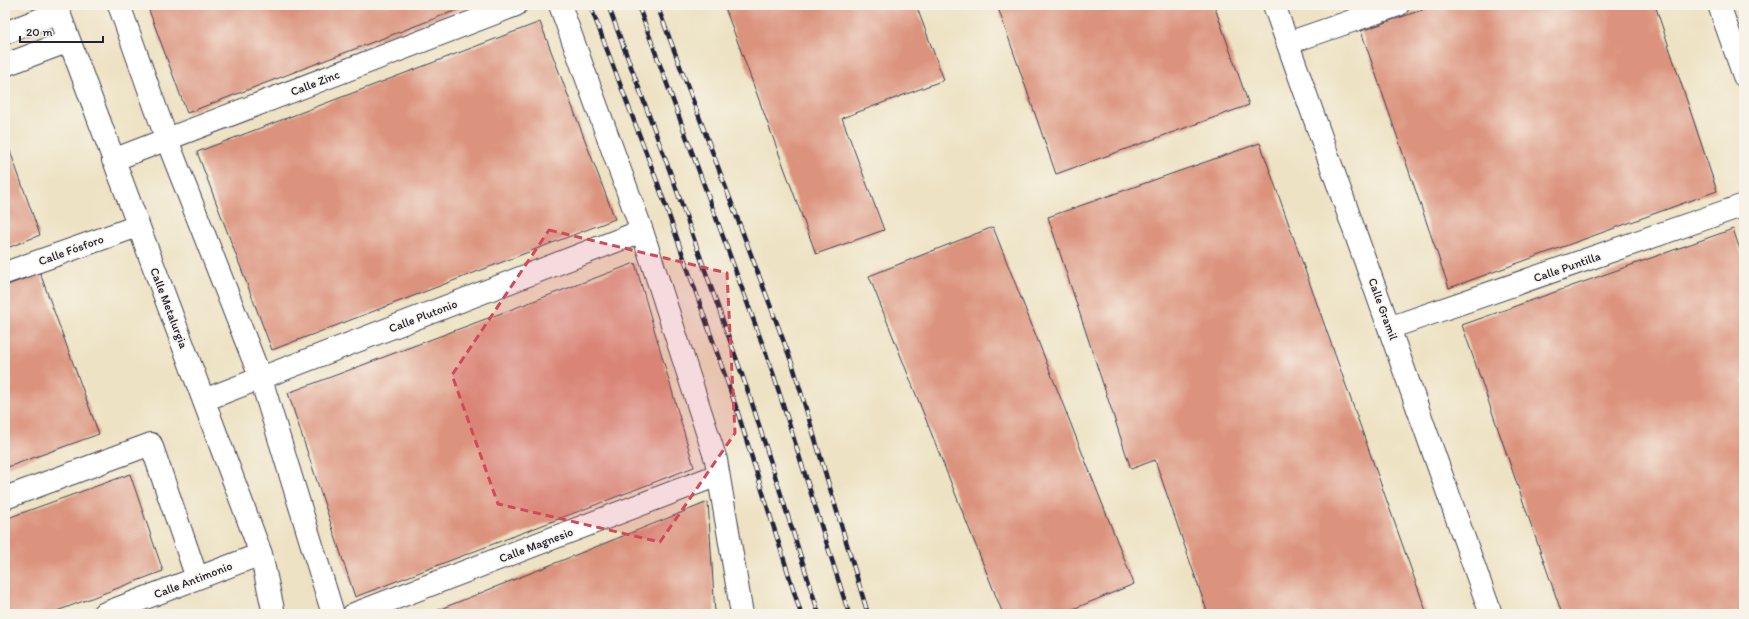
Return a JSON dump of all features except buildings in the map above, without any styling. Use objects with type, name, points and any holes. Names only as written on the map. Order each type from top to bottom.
[{"type":"street","points":[[119,5],[167,140],[261,379],[333,614]]},
{"type":"street","name":"Calle Zinc","points":[[113,160],[516,5]]},
{"type":"street","points":[[560,5],[642,231],[716,460],[742,614]]},
{"type":"street","name":"Calle Gramil","points":[[1274,5],[1490,614]]},
{"type":"street","points":[[1288,43],[1398,5]]},
{"type":"street","points":[[1719,5],[1744,76]]},
{"type":"street","points":[[5,33],[58,9]]},
{"type":"street","name":"Calle Metalurgia","points":[[58,9],[261,554],[274,614]]},
{"type":"street","points":[[5,65],[69,41]]},
{"type":"street","name":"Calle Puntilla","points":[[1389,328],[1744,206]]},
{"type":"street","name":"Calle Fósforo","points":[[5,273],[138,226]]},
{"type":"street","name":"Calle Plutonio","points":[[204,400],[642,231]]},
{"type":"street","points":[[5,498],[150,444],[197,578]]},
{"type":"street","name":"Calle Magnesio","points":[[354,614],[718,475]]},
{"type":"street","name":"Calle Antimonio","points":[[103,614],[261,554]]},
{"type":"highlighted area","points":[[549,230],[727,273],[735,433],[660,542],[498,504],[452,375]]},
{"type":"railway","points":[[590,5],[658,184],[736,407],[801,614]]},
{"type":"railway","points":[[608,5],[672,177],[751,400],[819,614]]},
{"type":"railway","points":[[638,5],[773,373],[849,614]]},
{"type":"railway","points":[[657,5],[793,366],[868,614]]}]
